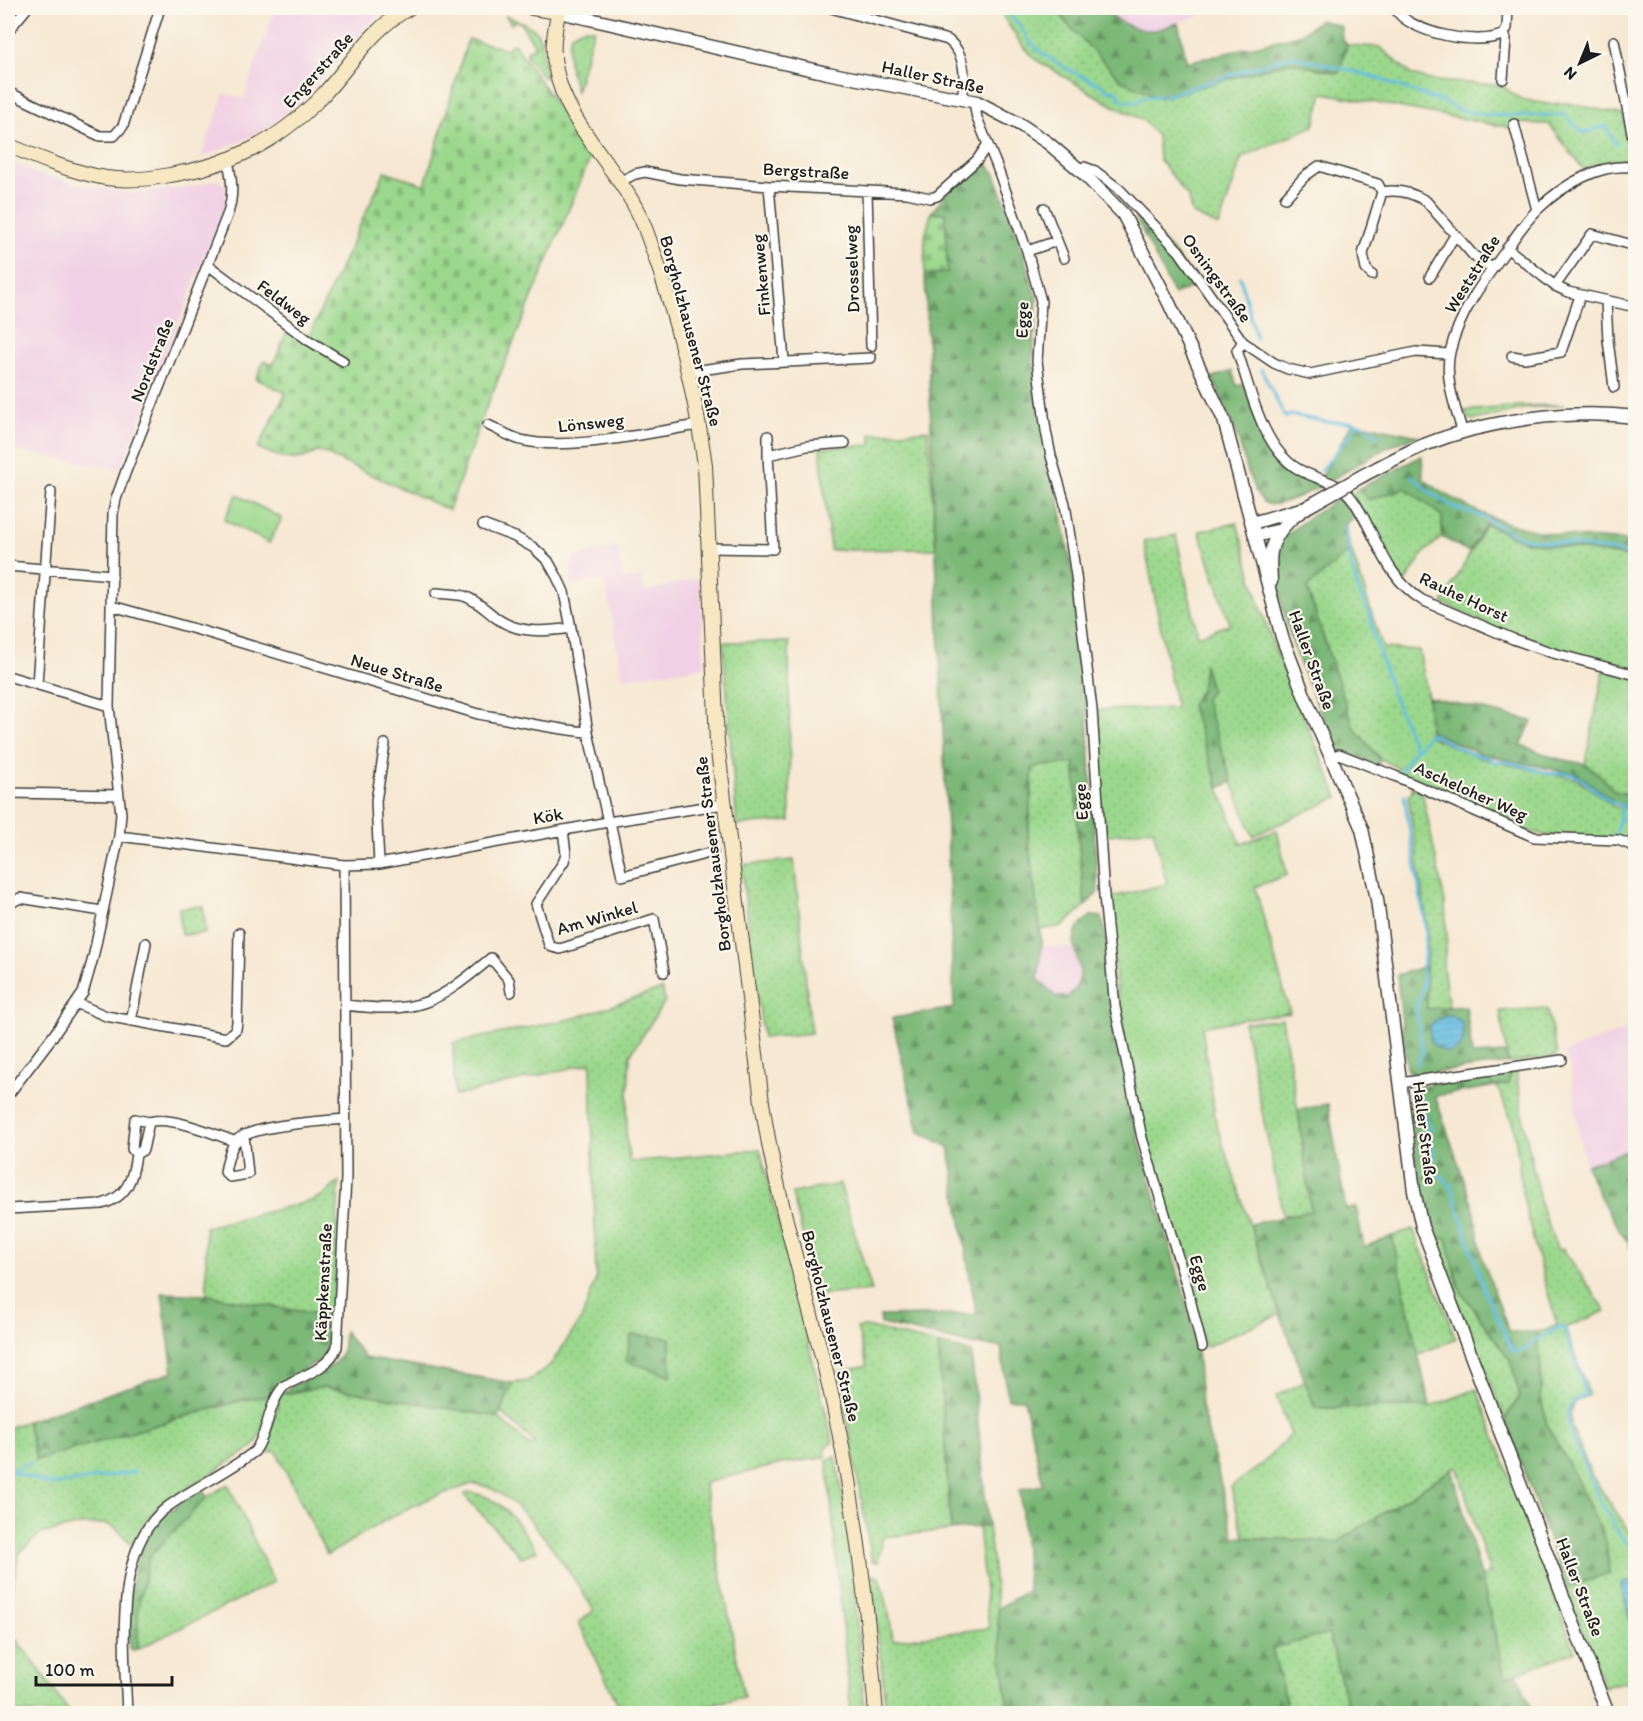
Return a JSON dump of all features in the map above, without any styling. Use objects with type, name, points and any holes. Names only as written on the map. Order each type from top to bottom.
[{"type":"main road","name":"Engerstraße","points":[[8,145],[60,167],[121,179],[149,179],[228,161],[261,145],[298,119],[337,79],[379,28],[409,8]]},
{"type":"main road","points":[[532,8],[559,10]]},
{"type":"main road","name":"Borgholzhausener Straße","points":[[559,10],[553,49],[562,91],[579,123],[621,181],[644,226],[667,296],[699,425],[705,465],[717,732],[762,1102],[771,1156],[826,1372],[852,1496],[862,1568],[876,1713]]},
{"type":"street","points":[[8,31],[27,8]]},
{"type":"street","points":[[8,92],[100,136],[114,136],[123,126],[160,8]]},
{"type":"street","points":[[831,8],[948,40],[957,49],[964,69],[962,99]]},
{"type":"street","points":[[1395,8],[1398,14],[1414,23],[1441,35],[1463,39],[1498,37],[1504,34],[1507,28],[1508,8]]},
{"type":"street","name":"Haller Straße","points":[[559,10],[827,73],[977,102],[1021,125],[1048,143],[1081,171],[1123,214],[1165,294],[1224,420],[1282,637],[1304,695],[1362,829],[1371,863],[1414,1191],[1422,1227],[1608,1713]]},
{"type":"street","points":[[1503,79],[1506,39],[1504,34]]},
{"type":"street","name":"Weststraße","points":[[1463,432],[1450,390],[1449,354],[1458,325],[1492,268],[1537,210],[1574,183],[1611,168],[1634,168],[1635,154],[1614,41]]},
{"type":"street","name":"Egge","points":[[977,102],[975,108],[977,118],[1027,251],[1041,301],[1037,361],[1046,431],[1065,504],[1076,576],[1092,710],[1104,896],[1115,1007],[1142,1138],[1187,1287],[1202,1347]]},
{"type":"street","points":[[1514,124],[1537,210]]},
{"type":"street","name":"Bergstraße","points":[[621,181],[645,172],[680,179],[907,193],[926,198],[934,197],[977,160],[988,144]]},
{"type":"street","points":[[977,160],[996,164]]},
{"type":"street","name":"Nordstraße","points":[[8,1095],[83,993],[88,977],[119,836],[119,795],[109,706],[112,527],[116,499],[232,200],[233,184],[228,161]]},
{"type":"street","points":[[1285,198],[1305,176],[1319,166],[1378,184],[1382,192],[1363,254],[1366,269],[1372,275]]},
{"type":"street","name":"Osningstraße","points":[[1081,171],[1084,167],[1088,168],[1107,179],[1179,251],[1243,342],[1257,353],[1288,369],[1310,374],[1416,352],[1449,354]]},
{"type":"street","name":"Finkenweg","points":[[769,186],[784,361]]},
{"type":"street","points":[[1382,192],[1394,189],[1426,201],[1473,255],[1492,268]]},
{"type":"street","name":"Drosselweg","points":[[867,190],[871,346]]},
{"type":"street","points":[[1044,208],[1064,258]]},
{"type":"street","points":[[1555,286],[1592,234],[1635,246]]},
{"type":"street","points":[[1430,277],[1455,235]]},
{"type":"street","points":[[1027,251],[1057,241]]},
{"type":"street","points":[[1507,248],[1555,286],[1580,296],[1635,307]]},
{"type":"street","name":"Feldweg","points":[[208,265],[309,340],[344,361]]},
{"type":"street","points":[[1512,356],[1524,358],[1561,352],[1580,296]]},
{"type":"street","points":[[1606,302],[1614,387]]},
{"type":"street","name":"Rauhe Horst","points":[[1243,342],[1237,350],[1272,445],[1281,456],[1297,468],[1343,489],[1353,501],[1394,574],[1410,592],[1422,600],[1513,639],[1553,653],[1635,675]]},
{"type":"street","points":[[687,372],[742,364],[871,358]]},
{"type":"street","points":[[1270,598],[1270,554],[1273,543],[1281,530],[1310,505],[1362,476],[1425,445],[1463,432],[1532,417],[1584,414],[1635,417]]},
{"type":"street","name":"Lönsweg","points":[[488,425],[522,440],[547,443],[587,442],[699,425]]},
{"type":"street","points":[[708,548],[773,549],[768,436]]},
{"type":"street","points":[[768,455],[807,446],[845,443]]},
{"type":"street","points":[[37,684],[51,492]]},
{"type":"street","points":[[1252,523],[1310,505]]},
{"type":"street","points":[[483,525],[515,537],[534,548],[548,561],[564,592],[588,732],[621,876],[713,852]]},
{"type":"street","points":[[1255,536],[1281,530]]},
{"type":"street","points":[[8,566],[112,574]]},
{"type":"street","points":[[436,593],[462,596],[472,600],[501,622],[522,629],[538,632],[571,628]]},
{"type":"street","name":"Neue Straße","points":[[112,606],[478,714],[524,721],[550,729],[588,732]]},
{"type":"street","points":[[8,676],[109,706]]},
{"type":"street","points":[[379,864],[376,801],[385,744]]},
{"type":"street","name":"Ascheloher Weg","points":[[1332,757],[1339,754],[1386,772],[1534,837],[1618,840],[1635,847]]},
{"type":"street","points":[[8,793],[119,795]]},
{"type":"street","name":"Kök","points":[[119,836],[344,864],[379,864],[609,822],[724,804]]},
{"type":"street","name":"Am Winkel","points":[[563,830],[566,854],[564,861],[536,904],[549,945],[560,949],[654,919],[664,972]]},
{"type":"street","name":"Käppkenstraße","points":[[127,1713],[124,1626],[132,1566],[144,1534],[166,1507],[255,1451],[262,1441],[279,1392],[284,1386],[328,1363],[337,1347],[346,1178],[344,864]]},
{"type":"street","points":[[9,904],[20,898],[102,910]]},
{"type":"street","points":[[76,1003],[106,1016],[131,1022],[226,1038],[232,1034],[237,1022],[239,933]]},
{"type":"street","points":[[131,1022],[146,943]]},
{"type":"street","points":[[345,1005],[382,1010],[418,1006],[440,997],[491,958],[509,980],[511,992]]},
{"type":"street","points":[[1400,1083],[1562,1060]]},
{"type":"street","points":[[8,1209],[102,1204],[113,1201],[123,1193],[133,1174],[136,1154],[132,1149],[135,1119],[149,1122],[157,1119],[205,1130],[236,1142]]},
{"type":"street","points":[[244,1135],[248,1174],[230,1177],[225,1172],[229,1154],[236,1142],[244,1135],[272,1127],[345,1119]]},
{"type":"street","points":[[136,1154],[143,1150],[149,1122]]},
{"type":"shaded area","points":[[275,8],[389,8],[376,18],[302,101],[266,130],[201,158],[224,93],[244,99]]},
{"type":"shaded area","points":[[1104,8],[1201,8],[1202,15],[1154,30],[1132,28]]},
{"type":"shaded area","points":[[8,160],[36,174],[130,193],[184,188],[218,180],[226,188],[226,204],[120,469],[8,449]]},
{"type":"shaded area","points":[[617,547],[623,580],[641,577],[644,591],[701,578],[704,667],[622,678],[605,579],[571,585],[573,557]]},
{"type":"shaded area","points":[[1042,945],[1074,949],[1081,979],[1078,988],[1068,997],[1056,998],[1038,979]]},
{"type":"shaded area","points":[[1635,1026],[1635,1148],[1586,1165],[1578,1131],[1571,1071],[1564,1053]]},
{"type":"green space","points":[[998,8],[1056,8],[1069,26],[1160,98],[1289,62],[1338,73],[1347,45],[1380,47],[1412,75],[1434,81],[1501,85],[1521,99],[1547,104],[1568,103],[1624,115],[1633,155],[1629,159],[1606,161],[1584,170],[1549,124],[1511,123],[1512,128],[1323,93],[1314,126],[1242,157],[1219,226],[1192,214],[1188,197],[1159,159],[1157,136],[1143,120],[1110,104],[1036,60],[1019,41]]},
{"type":"green space","points":[[1056,8],[1104,8],[1127,25],[1148,30],[1178,23],[1187,62],[1299,35],[1320,20],[1341,26],[1342,39],[1347,45],[1339,73],[1289,62],[1160,98],[1121,80],[1069,26]]},
{"type":"green space","points":[[506,16],[529,26],[539,36],[546,76],[544,78],[526,55],[527,51],[535,46],[521,23],[516,21],[511,24]]},
{"type":"green space","points":[[583,28],[594,29],[576,91],[568,49],[571,34]]},
{"type":"green space","points":[[468,39],[506,49],[514,43],[591,156],[484,413],[449,510],[319,451],[302,458],[288,459],[258,448],[286,393],[256,379],[264,361],[273,365],[288,329],[309,336],[385,171],[425,185]]},
{"type":"green space","points":[[986,163],[995,174],[1023,252],[1037,300],[1033,360],[1073,577],[1087,710],[1098,892],[1085,906],[1078,836],[1075,763],[1033,767],[1028,836],[1042,945],[1038,979],[1056,997],[1068,997],[1080,979],[1074,948],[1077,929],[1091,916],[1102,917],[1138,1138],[1183,1290],[1197,1348],[1201,1405],[1234,1537],[1338,1542],[1452,1469],[1505,1677],[1517,1674],[1534,1713],[1349,1713],[1329,1634],[1272,1648],[1289,1713],[1009,1713],[998,1627],[998,1608],[1028,1591],[1020,1489],[1043,1485],[1024,1399],[1008,1399],[1001,1347],[969,1344],[881,1324],[880,1316],[976,1314],[949,1147],[919,1132],[892,1018],[954,1008],[925,275],[947,272],[945,213],[931,213],[962,176]]},
{"type":"green space","points":[[1133,212],[1175,254],[1196,285],[1174,295]]},
{"type":"green space","points":[[931,213],[945,213],[947,272],[925,275],[925,237]]},
{"type":"green space","points":[[1232,371],[1237,386],[1244,384],[1275,457],[1297,474],[1320,480],[1353,422],[1418,436],[1384,449],[1289,501],[1275,504],[1265,503],[1252,482],[1232,421],[1212,378]]},
{"type":"green space","points":[[1564,405],[1528,408],[1474,420],[1469,419],[1464,411],[1519,406]]},
{"type":"green space","points":[[928,430],[936,549],[830,550],[820,448],[871,445],[871,434]]},
{"type":"green space","points":[[1422,456],[1423,479],[1472,508],[1504,522],[1536,531],[1585,538],[1635,541],[1635,566],[1625,556],[1523,541],[1486,524],[1469,552],[1442,537],[1442,516],[1405,488],[1369,500],[1358,489]]},
{"type":"green space","points":[[1405,488],[1442,516],[1442,537],[1423,554],[1405,583],[1392,566],[1352,494],[1358,489],[1369,500]]},
{"type":"green space","points":[[237,495],[282,518],[269,543],[224,520]]},
{"type":"green space","points":[[1339,498],[1356,516],[1345,525],[1351,549],[1307,588],[1353,726],[1380,759],[1378,766],[1338,750],[1293,644],[1281,601],[1275,563],[1275,555],[1284,538]]},
{"type":"green space","points":[[1237,523],[1260,606],[1275,649],[1338,797],[1253,836],[1204,699],[1211,691],[1201,690],[1191,705],[1241,844],[1277,830],[1287,875],[1255,887],[1290,1013],[1202,1027],[1216,1123],[1280,1314],[1205,1347],[1145,1137],[1119,1007],[1108,898],[1167,884],[1153,829],[1103,836],[1094,710],[1176,708],[1144,541],[1176,535],[1198,636],[1230,624],[1199,531]]},
{"type":"green space","points":[[1486,524],[1523,541],[1625,556],[1635,566],[1635,664],[1633,671],[1555,651],[1513,636],[1443,603]]},
{"type":"green space","points":[[1351,549],[1383,648],[1419,650],[1428,697],[1429,731],[1427,733],[1429,736],[1480,758],[1577,779],[1615,807],[1635,809],[1635,843],[1544,835],[1524,830],[1397,773],[1398,768],[1380,759],[1353,727],[1307,588]]},
{"type":"green space","points":[[723,642],[789,642],[790,821],[737,825]]},
{"type":"green space","points":[[1204,664],[1211,691],[1205,699],[1232,782],[1219,788],[1191,705],[1201,690]]},
{"type":"green space","points":[[1604,670],[1635,678],[1635,795],[1615,792],[1602,777],[1585,764]]},
{"type":"green space","points":[[1428,697],[1532,721],[1521,745],[1555,758],[1585,764],[1602,777],[1615,792],[1635,795],[1635,805],[1617,804],[1579,775],[1481,754],[1429,731]]},
{"type":"green space","points":[[1075,763],[1078,836],[1085,906],[1063,926],[1040,930],[1028,836],[1033,767]]},
{"type":"green space","points":[[1412,786],[1422,791],[1445,903],[1447,939],[1443,967],[1449,1007],[1427,1009],[1428,932],[1408,796],[1412,792]]},
{"type":"green space","points":[[794,860],[811,1033],[763,1038],[741,865]]},
{"type":"green space","points":[[203,906],[206,933],[181,935],[179,908]]},
{"type":"green space","points":[[1426,966],[1427,1009],[1466,1006],[1472,1055],[1506,1053],[1508,1063],[1414,1075],[1407,1069],[1397,975]]},
{"type":"green space","points":[[662,989],[665,1001],[630,1055],[626,1137],[630,1162],[760,1149],[833,1442],[825,1447],[826,1457],[781,1464],[704,1483],[744,1697],[700,1707],[698,1713],[622,1713],[579,1623],[594,1610],[558,1555],[526,1516],[508,1500],[491,1489],[474,1484],[469,1485],[438,1495],[405,1510],[327,1555],[276,1451],[261,1454],[267,1443],[281,1394],[324,1387],[498,1417],[530,1446],[535,1443],[501,1412],[513,1383],[527,1381],[551,1364],[581,1320],[596,1279],[591,1063],[455,1096],[453,1043],[575,1018]]},
{"type":"green space","points":[[1547,1008],[1557,1053],[1555,1057],[1508,1063],[1500,1011]]},
{"type":"green space","points":[[1282,1019],[1298,1110],[1311,1211],[1283,1216],[1244,1023]]},
{"type":"green space","points":[[1516,1072],[1524,1125],[1541,1206],[1558,1251],[1563,1249],[1606,1311],[1565,1328],[1589,1394],[1576,1402],[1570,1411],[1571,1426],[1592,1476],[1635,1540],[1635,1679],[1604,1687],[1566,1588],[1609,1573],[1606,1541],[1576,1478],[1547,1425],[1541,1398],[1537,1332],[1557,1325],[1523,1196],[1514,1127],[1497,1086],[1509,1084],[1510,1073]]},
{"type":"green space","points":[[1510,1073],[1509,1084],[1435,1096],[1474,1209],[1483,1260],[1509,1332],[1537,1332],[1541,1398],[1547,1425],[1576,1478],[1606,1541],[1609,1573],[1566,1588],[1505,1419],[1520,1396],[1511,1362],[1459,1288],[1447,1238],[1431,1238],[1419,1191],[1409,1095],[1419,1086]]},
{"type":"green space","points":[[1328,1104],[1346,1210],[1356,1207],[1364,1247],[1392,1236],[1430,1407],[1315,1408],[1280,1314],[1250,1224],[1311,1211],[1298,1110]]},
{"type":"green space","points":[[1636,1148],[1635,1254],[1614,1222],[1586,1165]]},
{"type":"green space","points":[[339,1182],[333,1317],[207,1295],[205,1227],[311,1201],[324,1195]]},
{"type":"green space","points":[[840,1184],[872,1291],[818,1295],[792,1193]]},
{"type":"green space","points":[[1413,1229],[1456,1339],[1417,1355],[1392,1236]]},
{"type":"green space","points":[[1431,1238],[1447,1238],[1459,1288],[1511,1362],[1520,1396],[1505,1419]]},
{"type":"green space","points":[[162,1293],[207,1295],[333,1317],[334,1345],[325,1357],[286,1380],[272,1396],[245,1399],[36,1460],[27,1421],[173,1372]]},
{"type":"green space","points":[[866,1327],[938,1344],[951,1530],[883,1537],[878,1562],[872,1561],[850,1434],[836,1372],[867,1366],[857,1328]]},
{"type":"green space","points":[[344,1331],[365,1358],[513,1383],[498,1417],[324,1387],[281,1394],[295,1384],[334,1364],[341,1353]]},
{"type":"green space","points":[[631,1335],[670,1338],[671,1376],[626,1361]]},
{"type":"green space","points":[[938,1344],[971,1352],[988,1526],[951,1530]]},
{"type":"green space","points":[[1306,1381],[1316,1408],[1430,1407],[1477,1389],[1575,1651],[1505,1678],[1481,1576],[1490,1574],[1457,1466],[1338,1542],[1244,1537],[1231,1487],[1261,1465],[1291,1434],[1276,1396]]},
{"type":"green space","points":[[272,1396],[258,1440],[252,1448],[162,1504],[148,1519],[132,1545],[116,1528],[106,1524],[81,1525],[41,1534],[20,1552],[8,1602],[11,1555],[8,1555],[8,1428],[27,1421],[36,1460],[246,1399]]},
{"type":"green space","points":[[836,1457],[849,1535],[865,1713],[851,1713],[827,1460]]},
{"type":"green space","points":[[228,1484],[274,1582],[138,1649],[138,1608],[149,1557],[207,1497]]},
{"type":"green space","points":[[202,1489],[207,1497],[149,1557],[138,1608],[138,1649],[132,1650],[129,1648],[130,1597],[136,1563],[142,1547],[149,1532],[160,1519]]},
{"type":"green space","points":[[468,1492],[491,1499],[501,1506],[509,1513],[537,1551],[521,1557],[464,1495]]},
{"type":"green space","points":[[988,1526],[1009,1713],[886,1713],[872,1575],[879,1577],[888,1607],[893,1640],[989,1628],[978,1527]]},
{"type":"green space","points":[[8,1630],[32,1659],[70,1713],[8,1713]]},
{"type":"green space","points":[[1329,1634],[1349,1713],[1289,1713],[1272,1648]]},
{"type":"water","points":[[1450,1015],[1461,1021],[1464,1037],[1461,1046],[1447,1053],[1431,1043],[1429,1027],[1434,1021]]},
{"type":"water","points":[[1624,1582],[1632,1583],[1635,1588],[1635,1626],[1631,1623],[1621,1586]]},
{"type":"waterway","points":[[1006,8],[1030,42],[1042,52],[1068,69],[1104,86],[1106,91],[1118,92],[1120,100],[1137,102],[1143,97],[1168,95],[1291,56],[1368,75],[1471,112],[1486,115],[1564,115],[1583,133],[1605,126],[1616,144]]},
{"type":"waterway","points":[[1240,277],[1256,338]]},
{"type":"waterway","points":[[1261,369],[1285,417],[1292,415],[1327,422],[1351,422],[1365,426],[1378,436]]},
{"type":"waterway","points":[[1321,471],[1356,424]]},
{"type":"waterway","points":[[1412,476],[1431,493],[1455,508],[1480,516],[1521,538],[1614,551],[1636,557]]},
{"type":"waterway","points":[[1343,526],[1347,535],[1358,589],[1370,615],[1392,693],[1415,748],[1419,747],[1431,734],[1495,762],[1514,763],[1548,773],[1573,775],[1616,804],[1636,807]]},
{"type":"waterway","points":[[1401,771],[1415,748]]},
{"type":"waterway","points":[[1404,795],[1426,931],[1422,981],[1424,985],[1416,1008],[1423,1054],[1418,1060],[1418,1065]]},
{"type":"waterway","points":[[1616,835],[1622,807]]},
{"type":"waterway","points":[[1423,1099],[1423,1109],[1431,1129],[1429,1132],[1434,1150],[1431,1169],[1451,1186],[1484,1289],[1512,1350],[1514,1352],[1529,1348],[1532,1342],[1559,1326],[1564,1328],[1586,1394],[1568,1409],[1569,1427],[1602,1505],[1621,1537],[1636,1550]]},
{"type":"waterway","points":[[8,1472],[31,1462]]},
{"type":"waterway","points":[[10,1471],[53,1485],[135,1472]]}]
